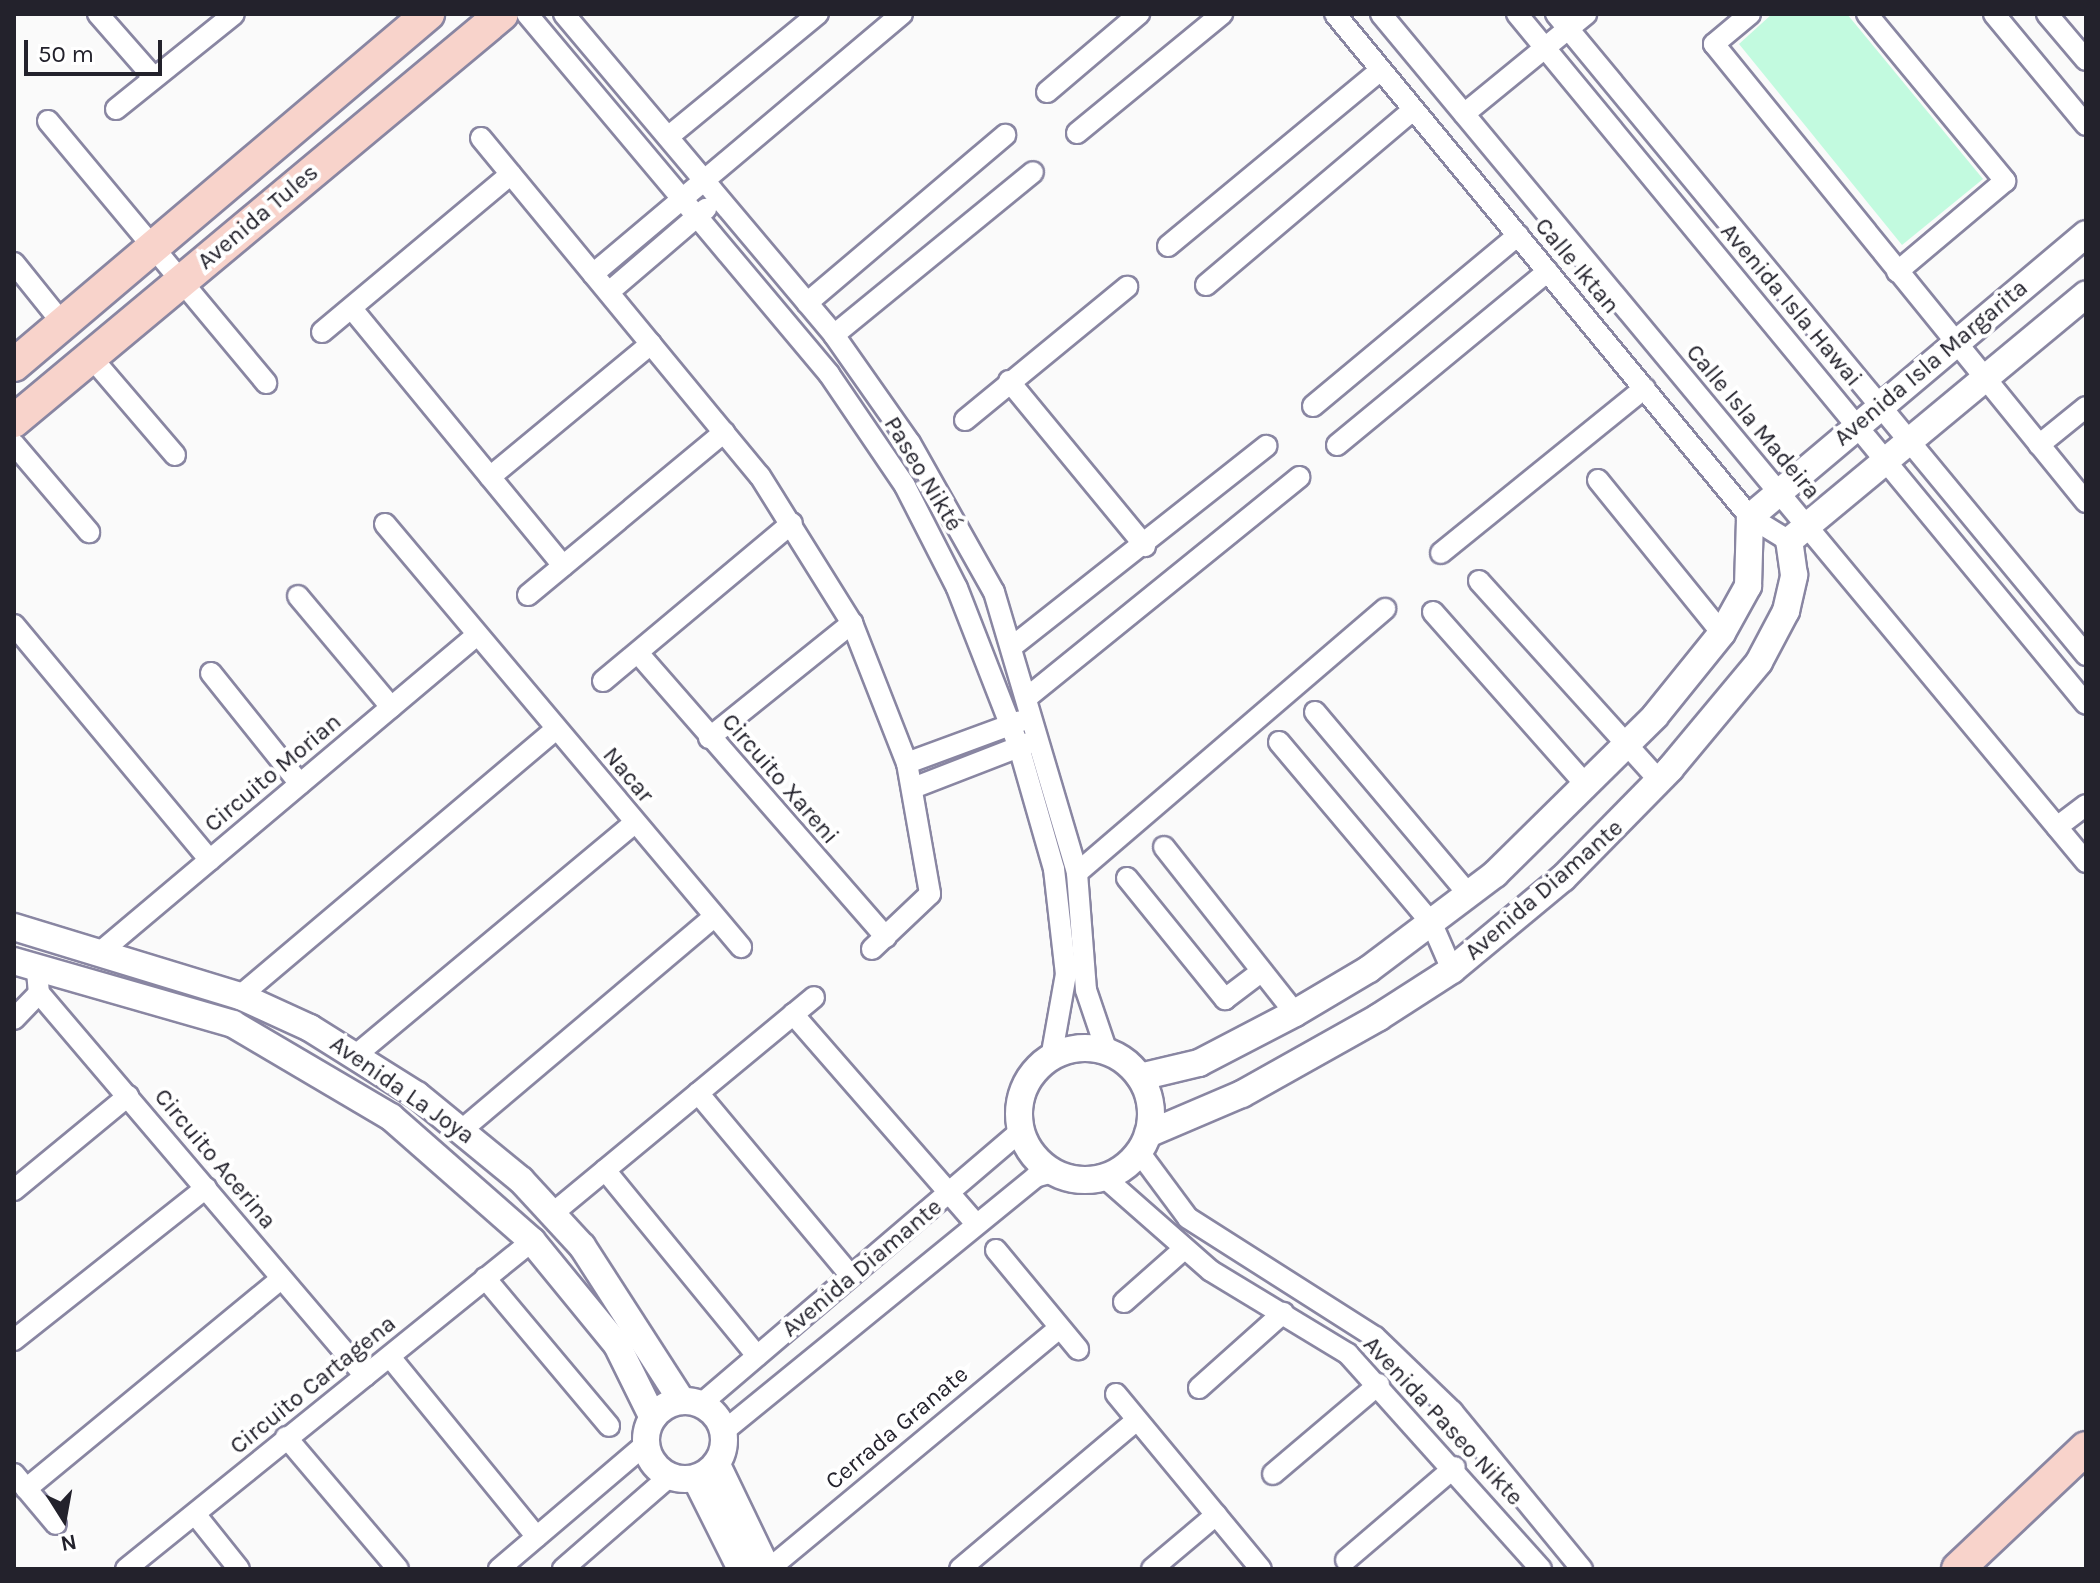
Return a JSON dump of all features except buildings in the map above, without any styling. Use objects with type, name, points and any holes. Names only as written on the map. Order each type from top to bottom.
[{"type":"main road","name":"Avenida Tules","points":[[14,365],[428,14]]},
{"type":"main road","name":"Avenida Tules","points":[[14,421],[502,14]]},
{"type":"main road","points":[[1958,1569],[2086,1448]]},
{"type":"street","points":[[98,14],[154,78]]},
{"type":"street","points":[[116,109],[234,14]]},
{"type":"street","name":"Paseo Nikté","points":[[527,14],[829,374],[905,486],[957,588],[1019,747],[1064,927],[1064,1015],[1051,1058]]},
{"type":"street","points":[[668,137],[818,14]]},
{"type":"street","points":[[609,292],[691,208],[702,178],[725,163],[902,14]]},
{"type":"street","points":[[1047,92],[1139,14]]},
{"type":"street","points":[[1077,133],[1222,14]]},
{"type":"street","name":"Calle Iktan","points":[[1335,14],[1750,517],[1797,533]]},
{"type":"street","name":"Calle Isla Madeira","points":[[1381,14],[1776,493],[1797,533],[2086,862]]},
{"type":"street","name":"Avenida Isla Hawai","points":[[1517,14],[2086,704]]},
{"type":"street","points":[[1464,114],[1545,48],[1562,21],[1586,14]]},
{"type":"street","points":[[1750,14],[1714,44],[1954,345],[2086,502]]},
{"type":"street","points":[[1867,14],[2005,181],[1897,272]]},
{"type":"street","points":[[1994,14],[2086,125]]},
{"type":"street","points":[[2047,14],[2086,60]]},
{"type":"street","name":"Paseo Nikté","points":[[574,17],[668,137],[834,335],[951,510],[1013,646],[1033,706],[1077,873],[1086,990],[1107,1052]]},
{"type":"street","name":"Avenida Isla Hawai","points":[[1562,21],[2086,655]]},
{"type":"street","points":[[1168,246],[1381,70]]},
{"type":"street","points":[[1206,285],[1412,111]]},
{"type":"street","points":[[48,121],[266,383]]},
{"type":"street","points":[[807,303],[1005,135]]},
{"type":"street","name":"Circuito Xareni","points":[[481,138],[724,432],[792,523],[852,623],[907,763],[930,894],[879,943],[638,653]]},
{"type":"street","points":[[593,274],[691,208],[719,197],[725,163]]},
{"type":"street","points":[[834,335],[1033,172]]},
{"type":"street","points":[[322,332],[353,310],[511,174]]},
{"type":"street","name":"Avenida Isla Margarita","points":[[1776,493],[2086,234]]},
{"type":"street","points":[[1313,406],[1518,235]]},
{"type":"street","points":[[14,263],[63,324]]},
{"type":"street","points":[[1337,445],[1548,271]]},
{"type":"street","points":[[965,420],[1127,287]]},
{"type":"street","name":"Avenida Isla Margarita","points":[[1797,533],[2086,294]]},
{"type":"street","points":[[353,310],[563,566]]},
{"type":"street","points":[[490,477],[651,344]]},
{"type":"street","points":[[91,357],[175,455]]},
{"type":"street","points":[[1009,381],[1145,546]]},
{"type":"street","points":[[1441,553],[1645,388]]},
{"type":"street","points":[[2039,445],[2086,407]]},
{"type":"street","points":[[528,595],[724,432]]},
{"type":"street","points":[[14,444],[89,532]]},
{"type":"street","points":[[1013,646],[1145,546],[1266,446]]},
{"type":"street","points":[[907,763],[1010,725],[1299,477]]},
{"type":"street","points":[[1598,480],[1722,633]]},
{"type":"street","points":[[1750,517],[1776,493]]},
{"type":"street","name":"Avenida Diamante","points":[[1140,1077],[1199,1063],[1295,1013],[1432,924],[1469,895],[1625,747],[1722,633],[1748,586],[1750,517]]},
{"type":"street","points":[[603,681],[792,523]]},
{"type":"street","name":"Nacar","points":[[385,524],[475,637],[741,947]]},
{"type":"street","name":"Avenida Diamante","points":[[1144,1143],[1305,1060],[1452,970],[1563,878],[1660,781],[1759,662],[1786,611],[1794,575],[1797,533]]},
{"type":"street","points":[[1479,581],[1625,747],[1660,781]]},
{"type":"street","points":[[298,596],[391,707]]},
{"type":"street","points":[[1077,873],[1385,609]]},
{"type":"street","points":[[1433,612],[1587,786]]},
{"type":"street","points":[[709,738],[852,623]]},
{"type":"street","points":[[14,625],[210,860]]},
{"type":"street","name":"Circuito Morian","points":[[104,949],[475,637]]},
{"type":"street","points":[[211,673],[300,784]]},
{"type":"street","points":[[1315,712],[1469,895]]},
{"type":"street","points":[[240,996],[556,729]]},
{"type":"street","points":[[913,788],[1042,738]]},
{"type":"street","points":[[1279,742],[1432,924],[1452,970]]},
{"type":"street","points":[[2057,827],[2086,805]]},
{"type":"street","points":[[356,1055],[634,823]]},
{"type":"street","points":[[1164,847],[1295,1013]]},
{"type":"street","points":[[1127,878],[1225,999],[1262,971]]},
{"type":"street","points":[[463,1129],[714,917]]},
{"type":"street","name":"Avenida La Joya","points":[[14,927],[104,949],[240,996],[356,1055],[463,1129],[552,1214],[610,1281],[691,1402]]},
{"type":"street","points":[[14,1019],[30,975]]},
{"type":"street","name":"Avenida La Joya","points":[[30,975],[169,1005],[233,1024],[332,1077],[438,1152],[532,1241],[617,1345],[653,1418]]},
{"type":"street","name":"Circuito Acerina","points":[[30,975],[365,1376]]},
{"type":"street","points":[[169,1005],[186,979]]},
{"type":"street","points":[[552,1214],[814,997]]},
{"type":"street","points":[[793,1014],[976,1224]]},
{"type":"street","points":[[1088,1048],[1107,1052],[1140,1077],[1150,1105],[1144,1143],[1104,1177],[1052,1172],[1021,1131],[1024,1089],[1051,1058],[1088,1048]]},
{"type":"street","points":[[698,1093],[850,1275]]},
{"type":"street","points":[[14,1190],[128,1096]]},
{"type":"street","name":"Avenida Diamante","points":[[691,1402],[757,1356],[1021,1131]]},
{"type":"street","name":"Avenida Paseo Nikte","points":[[1144,1143],[1188,1218],[1375,1337],[1452,1411],[1582,1569]]},
{"type":"street","points":[[605,1170],[757,1356]]},
{"type":"street","name":"Avenida Diamante","points":[[724,1431],[976,1224],[1052,1172]]},
{"type":"street","name":"Avenida Paseo Nikte","points":[[1104,1177],[1184,1249],[1348,1354],[1455,1467],[1541,1569]]},
{"type":"street","points":[[14,1340],[206,1188]]},
{"type":"street","name":"Circuito Cartagena","points":[[126,1569],[532,1241]]},
{"type":"street","points":[[1124,1302],[1184,1249]]},
{"type":"street","points":[[996,1250],[1078,1349]]},
{"type":"street","points":[[485,1278],[609,1426]]},
{"type":"street","points":[[56,1524],[20,1481],[281,1279]]},
{"type":"street","points":[[1199,1388],[1283,1313]]},
{"type":"street","name":"Cerrada Granate","points":[[768,1569],[1059,1328]]},
{"type":"street","points":[[390,1357],[537,1537]]},
{"type":"street","points":[[1273,1474],[1379,1384]]},
{"type":"street","points":[[1116,1394],[1261,1569]]},
{"type":"street","points":[[499,1569],[646,1444],[653,1418],[691,1402],[724,1431],[706,1472],[741,1569]]},
{"type":"street","points":[[960,1569],[1137,1420]]},
{"type":"street","points":[[286,1437],[398,1569]]},
{"type":"street","points":[[646,1444],[669,1477]]},
{"type":"street","points":[[1346,1560],[1455,1467]]},
{"type":"street","points":[[706,1472],[768,1569]]},
{"type":"street","points":[[563,1569],[669,1477],[706,1472]]},
{"type":"street","points":[[195,1514],[239,1569]]},
{"type":"street","points":[[1152,1569],[1216,1515]]},
{"type":"green space","points":[[1772,14],[1847,14],[1983,179],[1902,245],[1739,44]]}]
